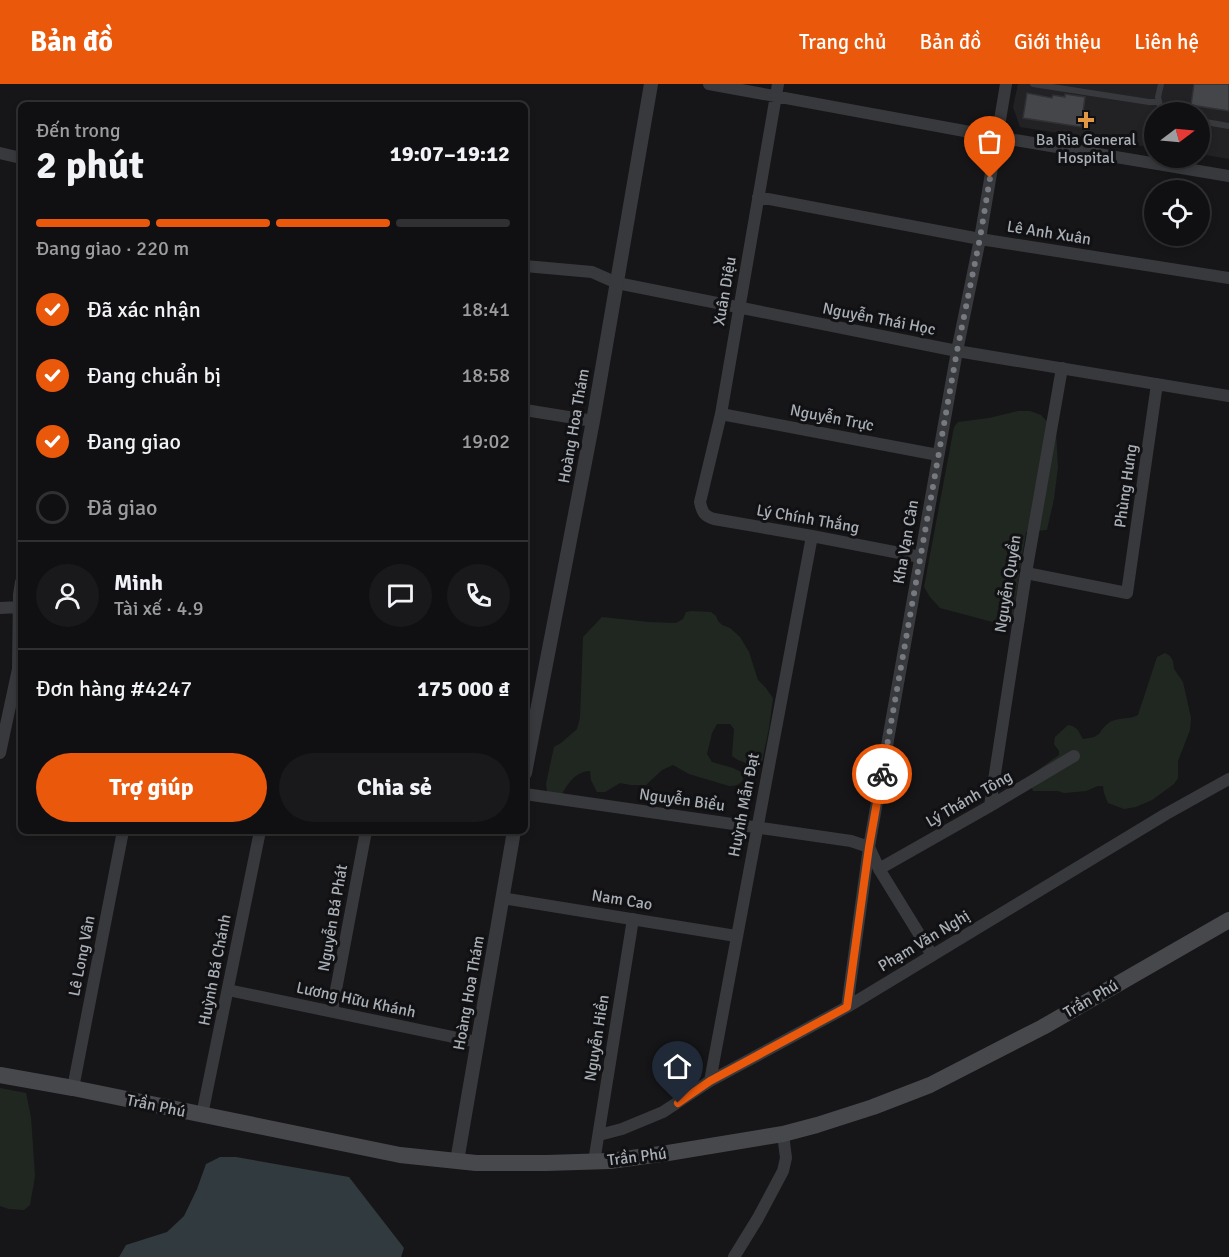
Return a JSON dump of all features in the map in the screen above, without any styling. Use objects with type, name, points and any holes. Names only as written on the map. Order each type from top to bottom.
[{"type":"main road","name":"Trần Phú","points":[[0,1075],[385,1153],[500,1163],[594,1162],[660,1155],[783,1134],[873,1107],[930,1085],[1043,1027],[1229,920]]},
{"type":"street","name":"Hoàng Hoa Thám","points":[[528,742],[531,711],[593,421],[651,84]]},
{"type":"street","points":[[709,84],[777,90],[997,137],[1229,176]]},
{"type":"street","name":"Kha Vạn Cân","points":[[847,1007],[869,847],[1006,84]]},
{"type":"street","name":"Xuân Diệu","points":[[700,502],[721,414],[777,90]]},
{"type":"street","points":[[0,153],[18,157]]},
{"type":"street","name":"Lê Anh Xuân","points":[[758,197],[980,238],[1229,278]]},
{"type":"street","name":"Nguyễn Thái Học","points":[[528,266],[592,272],[617,283],[957,351],[1229,396]]},
{"type":"street","name":"Nguyễn Quyền","points":[[990,806],[1026,573],[1062,368]]},
{"type":"street","name":"Phùng Hưng","points":[[1026,573],[1127,593],[1157,384]]},
{"type":"street","points":[[528,410],[593,421]]},
{"type":"street","name":"Nguyễn Trực","points":[[721,414],[938,455]]},
{"type":"street","name":"Lý Chính Thắng","points":[[700,502],[705,516],[714,519],[920,557]]},
{"type":"street","name":"Huỳnh Mẫn Đạt","points":[[710,1081],[812,536]]},
{"type":"street","points":[[0,608],[18,608]]},
{"type":"street","points":[[0,753],[18,669]]},
{"type":"street","name":"Lý Thánh Tông","points":[[879,869],[1074,756]]},
{"type":"street","name":"Phạm Văn Nghị","points":[[598,1135],[653,1117],[678,1103],[710,1081],[847,1007],[1166,814],[1229,779]]},
{"type":"street","name":"Nguyễn Biểu","points":[[528,794],[851,841],[869,847]]},
{"type":"street","name":"Lê Long Vân","points":[[73,1088],[122,834]]},
{"type":"street","name":"Huỳnh Bá Chánh","points":[[202,1115],[259,834]]},
{"type":"street","name":"Nguyễn Bá Phát","points":[[332,1011],[365,834]]},
{"type":"street","name":"Hoàng Hoa Thám","points":[[457,1161],[513,834]]},
{"type":"street","points":[[869,847],[879,869],[932,955]]},
{"type":"street","name":"Nam Cao","points":[[502,898],[736,936]]},
{"type":"street","name":"Nguyễn Hiền","points":[[594,1162],[633,919]]},
{"type":"street","name":"Lương Hữu Khánh","points":[[228,990],[477,1042]]},
{"type":"street","points":[[734,1257],[783,1171],[786,1158],[783,1134]]},
{"type":"lane","points":[[1034,84],[1149,102]]},
{"type":"lane","points":[[1159,102],[1161,84]]},
{"type":"lane","points":[[1210,123],[1229,126]]},
{"type":"shaded area","name":"Ba Ria General Hospital","points":[[1018,84],[1229,84],[1229,159],[1210,156],[1210,102],[1144,102],[1144,146],[1020,127],[1013,107]]},
{"type":"shaded area","points":[[1018,411],[1030,411],[1041,415],[1056,431],[1058,467],[1047,530],[1026,532],[1015,615],[1009,623],[1000,624],[940,608],[924,587],[954,427],[958,422]]},
{"type":"shaded area","points":[[686,612],[711,612],[722,625],[730,628],[740,637],[749,652],[758,680],[773,698],[762,762],[754,766],[732,756],[734,729],[730,724],[717,724],[712,733],[707,754],[712,762],[741,772],[743,780],[737,785],[729,786],[689,774],[673,765],[662,770],[646,785],[620,783],[605,792],[597,792],[591,780],[590,771],[579,774],[567,786],[557,802],[549,803],[546,784],[554,747],[577,729],[580,718],[583,637],[602,617],[676,623],[683,619]]},
{"type":"shaded area","points":[[1165,653],[1170,656],[1174,669],[1183,682],[1191,718],[1190,730],[1178,761],[1178,778],[1174,784],[1152,800],[1124,809],[1108,803],[1103,786],[1086,791],[1064,793],[1033,791],[1028,777],[1059,755],[1054,744],[1055,737],[1068,725],[1076,728],[1083,739],[1090,738],[1097,735],[1110,722],[1138,715],[1157,657]]},
{"type":"shaded area","points":[[0,1088],[26,1093],[31,1117],[35,1176],[30,1205],[24,1210],[0,1206]]},
{"type":"shaded area","points":[[220,1157],[236,1157],[349,1177],[404,1248],[401,1257],[119,1257],[126,1245],[167,1232],[184,1216],[206,1164]]},
{"type":"building","points":[[1194,84],[1229,84],[1229,111],[1210,108],[1210,102],[1191,102]]},
{"type":"building","points":[[1027,93],[1052,98],[1053,95],[1065,97],[1065,94],[1085,97],[1081,127],[1023,118]]},
{"type":"way so far","points":[[882,774],[990,178]]},
{"type":"place","name":"Ba Ria General Hospital","points":[[1086,120]]},
{"type":"route","points":[[678,1103],[710,1081],[847,1007],[869,847],[882,774]]}]
